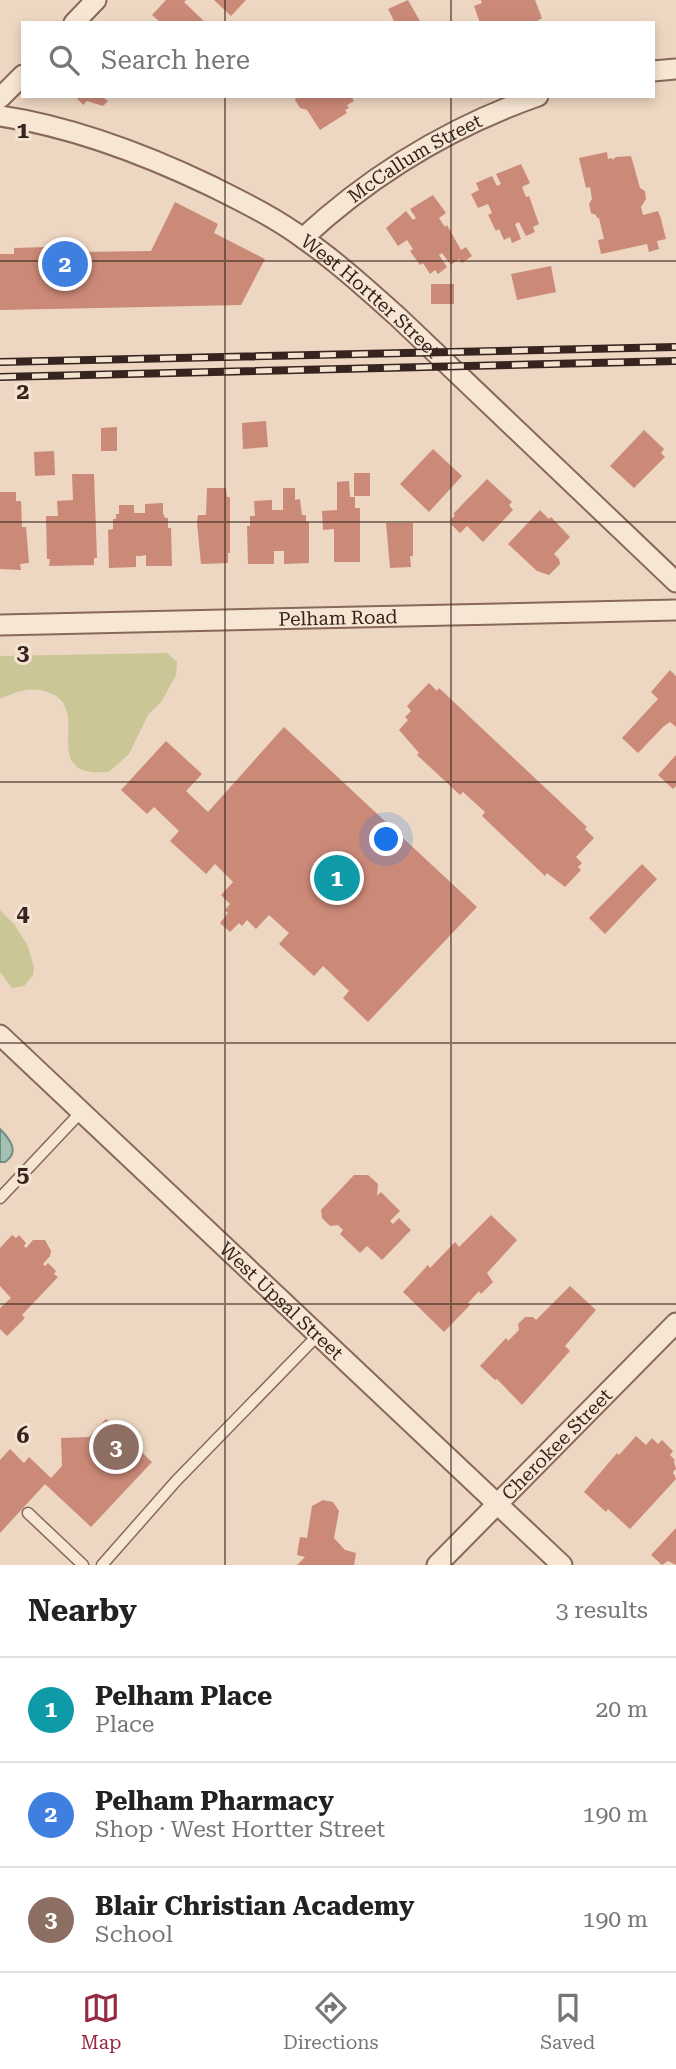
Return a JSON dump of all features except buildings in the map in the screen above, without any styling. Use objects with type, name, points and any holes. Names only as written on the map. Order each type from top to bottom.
[{"type":"street","points":[[76,21],[96,0]]},
{"type":"street","points":[[655,71],[676,69]]},
{"type":"street","points":[[0,98],[21,77]]},
{"type":"street","name":"McCallum Street","points":[[303,238],[371,182],[437,140],[474,121],[533,98]]},
{"type":"street","name":"West Hortter Street","points":[[0,116],[67,131],[145,156],[238,200],[303,238],[398,317],[676,582]]},
{"type":"street","name":"Pelham Road","points":[[0,625],[676,610]]},
{"type":"street","name":"West Upsal Street","points":[[0,1035],[562,1565]]},
{"type":"street","name":"Cherokee Street","points":[[438,1565],[675,1326]]},
{"type":"lane","points":[[0,1198],[81,1112]]},
{"type":"lane","points":[[102,1565],[176,1481],[318,1335]]},
{"type":"lane","points":[[28,1513],[83,1565]]},
{"type":"shaded area","points":[[167,653],[177,662],[176,675],[162,701],[148,715],[129,754],[109,772],[85,771],[77,767],[71,759],[68,716],[59,698],[47,692],[29,690],[0,699],[0,656]]},
{"type":"shaded area","points":[[0,910],[14,924],[28,946],[34,968],[33,975],[24,986],[12,988],[0,972]]},
{"type":"shaded area","points":[[0,1129],[10,1141],[13,1150],[5,1162],[0,1162]]},
{"type":"railway","points":[[0,362],[676,347]]},
{"type":"railway","points":[[0,377],[676,361]]},
{"type":"place","name":"Pelham Pharmacy","points":[[65,264]]},
{"type":"place","name":"Pelham Place","points":[[337,878]]},
{"type":"place","name":"Blair Christian Academy","points":[[116,1447]]}]
